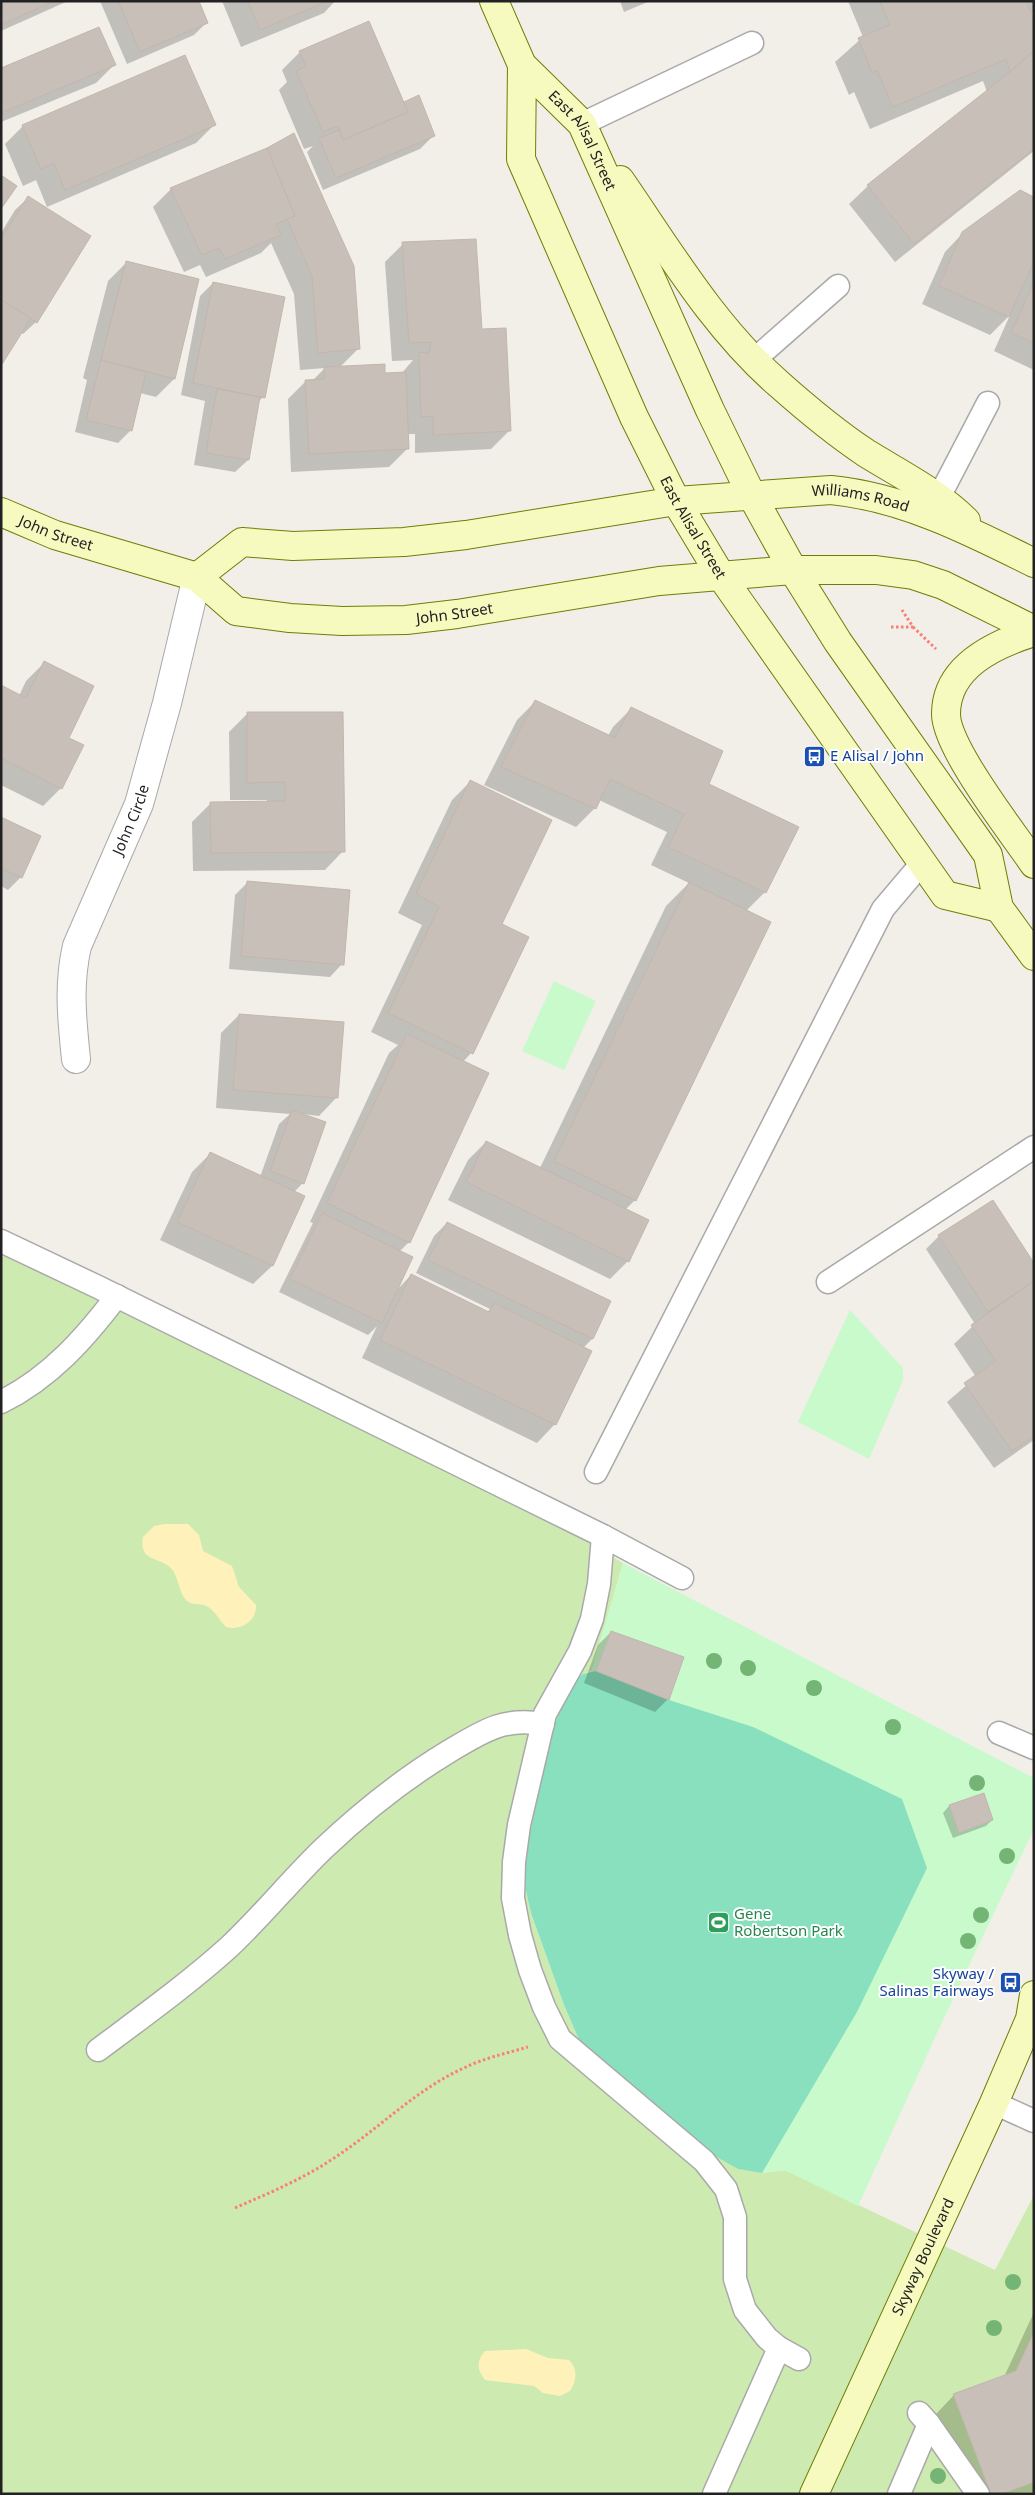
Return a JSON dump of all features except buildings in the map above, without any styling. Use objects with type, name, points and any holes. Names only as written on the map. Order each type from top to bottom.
[{"type":"main road","name":"East Alisal Street","points":[[494,1],[522,65],[582,124],[710,410],[751,494],[793,570],[838,642],[988,855],[999,908],[1034,956]]},
{"type":"main road","name":"East Alisal Street","points":[[522,65],[521,160],[634,417],[676,502],[721,576],[945,895],[999,908]]},
{"type":"main road","points":[[582,124],[712,312],[754,360],[779,385],[841,434],[950,506],[981,537]]},
{"type":"main road","name":"Williams Road","points":[[676,502],[751,494],[831,490],[852,492],[902,504],[981,537],[1034,562]]},
{"type":"main road","points":[[197,577],[242,542],[293,546],[404,542],[466,535],[676,502]]},
{"type":"main road","name":"John Street","points":[[1,512],[55,536],[197,577],[236,611],[290,618],[342,621],[423,618],[659,581],[721,576]]},
{"type":"main road","points":[[721,576],[793,570],[876,570],[913,575],[943,585],[1034,631]]},
{"type":"main road","points":[[1034,631],[1007,640],[975,659],[961,674],[948,695],[946,716],[951,738],[966,766],[1034,864]]},
{"type":"main road","name":"Skyway Boulevard","points":[[814,2494],[994,2103],[1032,2011]]},
{"type":"street","name":"John Circle","points":[[76,1059],[70,1001],[71,971],[77,946],[139,804],[167,704],[197,577]]},
{"type":"lane","points":[[582,124],[752,43]]},
{"type":"lane","points":[[754,360],[838,286]]},
{"type":"lane","points":[[938,499],[988,402]]},
{"type":"lane","points":[[596,1472],[883,909],[922,863]]},
{"type":"lane","points":[[828,1282],[1034,1147]]},
{"type":"lane","points":[[1,1241],[118,1296],[603,1536],[682,1578]]},
{"type":"lane","points":[[1,1402],[25,1388],[59,1363],[92,1329],[118,1296]]},
{"type":"lane","points":[[603,1536],[598,1593],[587,1638],[551,1700],[542,1724],[519,1825],[514,1862],[514,1898],[520,1935],[544,2008],[560,2039],[704,2161],[726,2188],[734,2217],[735,2279],[738,2294],[755,2324],[779,2348],[799,2359]]},
{"type":"lane","points":[[98,2050],[210,1964],[263,1914],[322,1850],[375,1802],[430,1764],[490,1728],[501,1723],[524,1721],[542,1724]]},
{"type":"lane","points":[[999,1733],[1034,1748]]},
{"type":"lane","points":[[994,2103],[1034,2121]]},
{"type":"lane","points":[[714,2494],[779,2348]]},
{"type":"lane","points":[[900,2494],[924,2419],[978,2494]]},
{"type":"path","points":[[899,606],[913,627],[941,654]]},
{"type":"path","points":[[891,627],[913,627]]},
{"type":"path","points":[[235,2208],[273,2191],[334,2159],[409,2101],[466,2066],[508,2052],[560,2039]]},
{"type":"green space","points":[[554,981],[596,1001],[564,1070],[522,1051]]},
{"type":"green space","points":[[1,1228],[556,1523],[623,1563],[592,1670],[575,1680],[524,1872],[531,1913],[564,2005],[580,2042],[762,2173],[785,2170],[995,2270],[1034,2195],[1034,2494],[1,2494]]},
{"type":"green space","points":[[850,1310],[903,1368],[903,1380],[869,1459],[798,1422]]},
{"type":"green space","name":"Gene Robertson Park","points":[[623,1563],[1034,1778],[1034,1829],[944,2018],[858,2206],[785,2170],[762,2173],[738,2169],[564,2005],[531,1913],[526,1891],[554,1725],[575,1680],[592,1669]]},
{"type":"green space","name":"Gene Robertson Park","points":[[596,1671],[669,1700],[753,1727],[902,1799],[927,1868],[857,2012],[762,2173],[738,2169],[708,2152],[580,2042],[564,2005],[531,1913],[526,1891],[525,1857],[548,1747],[554,1725],[575,1680],[583,1674]]},
{"type":"sand","points":[[188,1524],[199,1535],[203,1551],[232,1566],[239,1587],[256,1605],[254,1616],[247,1624],[237,1628],[226,1627],[214,1611],[208,1607],[188,1602],[181,1592],[176,1576],[171,1568],[147,1555],[144,1551],[143,1537],[154,1526]]},
{"type":"sand","points":[[526,2349],[548,2358],[569,2360],[574,2367],[576,2375],[570,2391],[560,2396],[543,2393],[534,2386],[485,2380],[482,2376],[479,2362],[485,2351]]},
{"type":"place","name":"E Alisal / John","points":[[814,756]]},
{"type":"place","name":"Gene Robertson Park","points":[[718,1923]]},
{"type":"place","name":"Skyway / Salinas Fairways","points":[[1010,1983]]}]
